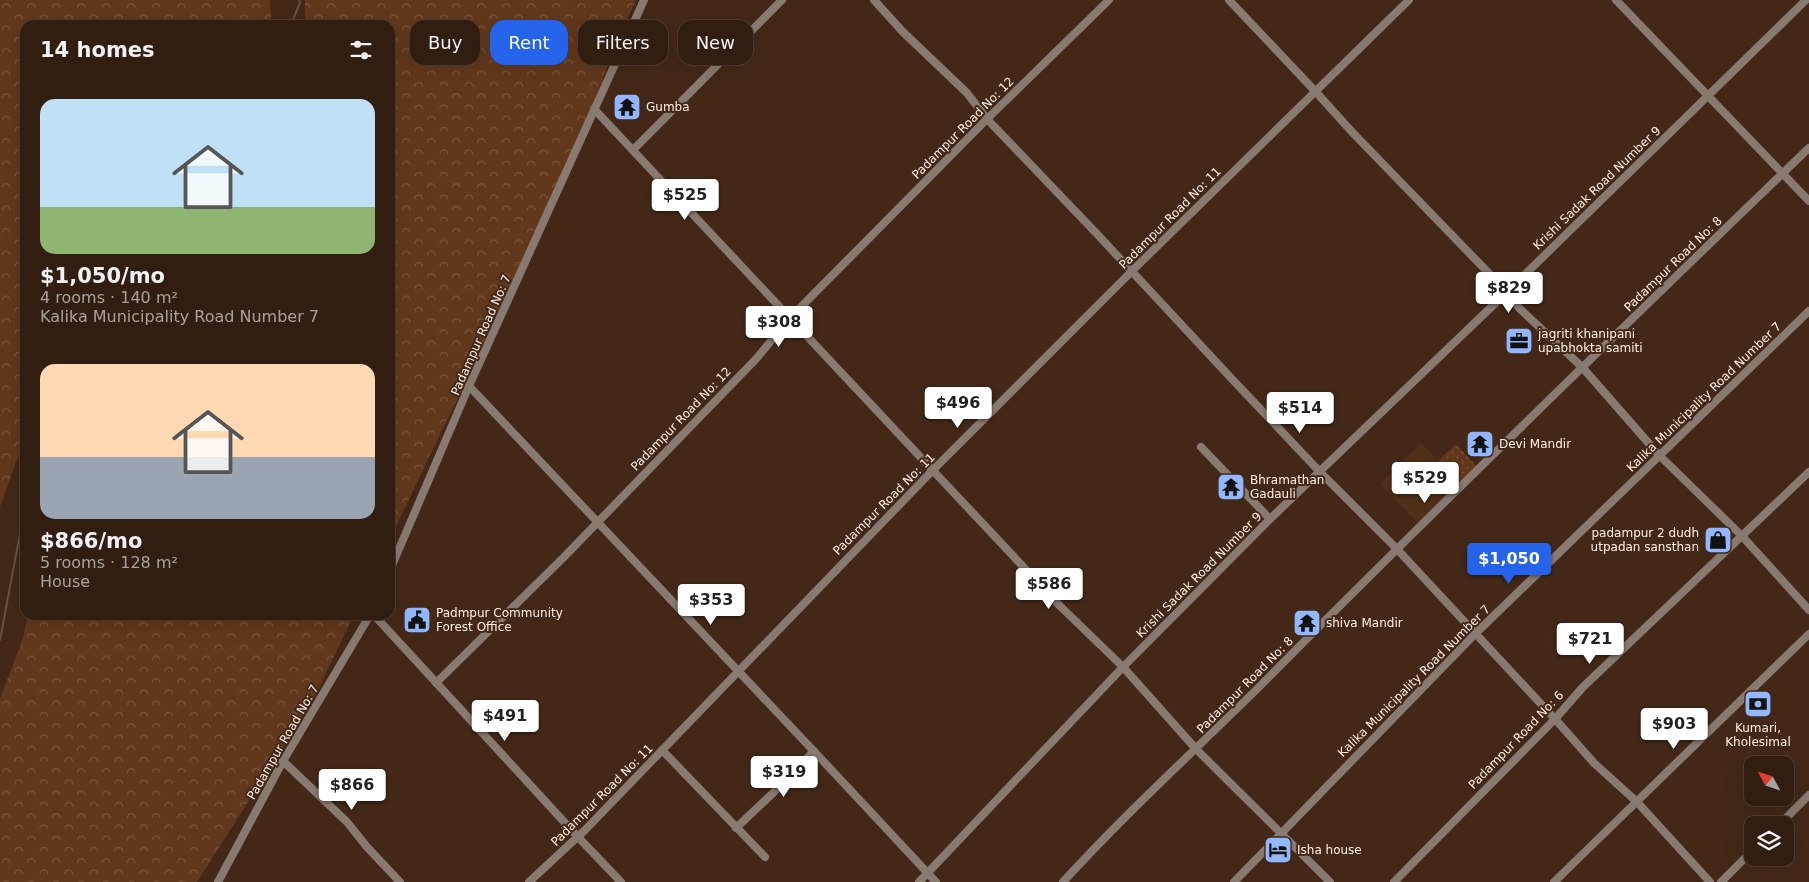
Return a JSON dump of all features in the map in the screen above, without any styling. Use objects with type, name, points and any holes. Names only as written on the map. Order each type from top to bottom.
[{"type":"street","name":"Padampur Road No: 7","points":[[395,558],[469,386],[644,0]]},
{"type":"street","points":[[633,150],[782,0]]},
{"type":"street","points":[[874,0],[903,32],[966,93],[987,119],[1320,472],[1396,548],[1555,718],[1594,763],[1637,802],[1710,882]]},
{"type":"street","name":"Padampur Road No: 12","points":[[436,683],[510,612],[756,359],[791,317],[987,119],[1110,0]]},
{"type":"street","points":[[1229,0],[1316,91],[1353,133],[1507,292],[1520,308],[1582,367],[1659,455],[1742,536],[1809,610]]},
{"type":"street","name":"Padampur Road No: 11","points":[[529,882],[578,836],[933,470],[1132,271],[1409,0]]},
{"type":"street","points":[[1616,0],[1809,200]]},
{"type":"street","name":"Krishi Sadak Road Number 9","points":[[919,882],[1123,667],[1270,519],[1507,292],[1806,0]]},
{"type":"street","points":[[595,110],[1060,606],[1123,667],[1196,750],[1330,882]]},
{"type":"street","name":"Padampur Road No: 8","points":[[1063,882],[1128,814],[1196,750],[1396,548],[1809,148]]},
{"type":"street","name":"Kalika Municipality Road Number 7","points":[[1234,882],[1475,634],[1809,311]]},
{"type":"street","points":[[469,386],[814,750],[936,882]]},
{"type":"street","points":[[1201,447],[1270,519]]},
{"type":"street","name":"Padampur Road No: 6","points":[[1394,882],[1583,688],[1809,472]]},
{"type":"street","name":"Padampur Road No: 7","points":[[218,882],[283,761],[367,620]]},
{"type":"street","points":[[379,620],[622,882]]},
{"type":"street","points":[[1554,882],[1809,634]]},
{"type":"street","points":[[662,750],[765,856]]},
{"type":"street","points":[[736,828],[814,750]]},
{"type":"street","points":[[283,761],[347,822],[367,847],[400,882]]},
{"type":"street","points":[[1788,816],[1809,795]]},
{"type":"street","points":[[1721,882],[1744,859]]},
{"type":"shaded area","points":[[1421,443],[1460,484],[1419,524],[1380,484]]},
{"type":"green space","points":[[0,0],[270,0],[271,17],[268,20],[20,20],[20,451],[0,507]]},
{"type":"green space","points":[[305,0],[636,0],[627,20],[578,20],[578,65],[608,65],[542,235],[443,428],[395,529],[395,20],[305,20]]},
{"type":"green space","points":[[1456,444],[1477,467],[1460,484],[1438,461]]},
{"type":"green space","points":[[27,620],[352,620],[312,702],[197,882],[0,882],[0,699],[23,638]]},
{"type":"waterway","points":[[293,20],[300,2],[299,0]]},
{"type":"waterway","points":[[0,640],[20,534]]},
{"type":"place","name":"Gumba","points":[[627,107]]},
{"type":"place","name":"jagriti khanipani upabhokta samiti","points":[[1519,341]]},
{"type":"place","name":"Devi Mandir","points":[[1480,444]]},
{"type":"place","name":"Bhramathan Gadauli","points":[[1231,487]]},
{"type":"place","name":"padampur 2 dudh utpadan sansthan","points":[[1718,540]]},
{"type":"place","name":"Padmpur Community Forest Office","points":[[417,620]]},
{"type":"place","name":"shiva Mandir","points":[[1307,623]]},
{"type":"place","name":"Kumari, Kholesimal","points":[[1758,704]]},
{"type":"place","name":"Isha house","points":[[1278,850]]}]
